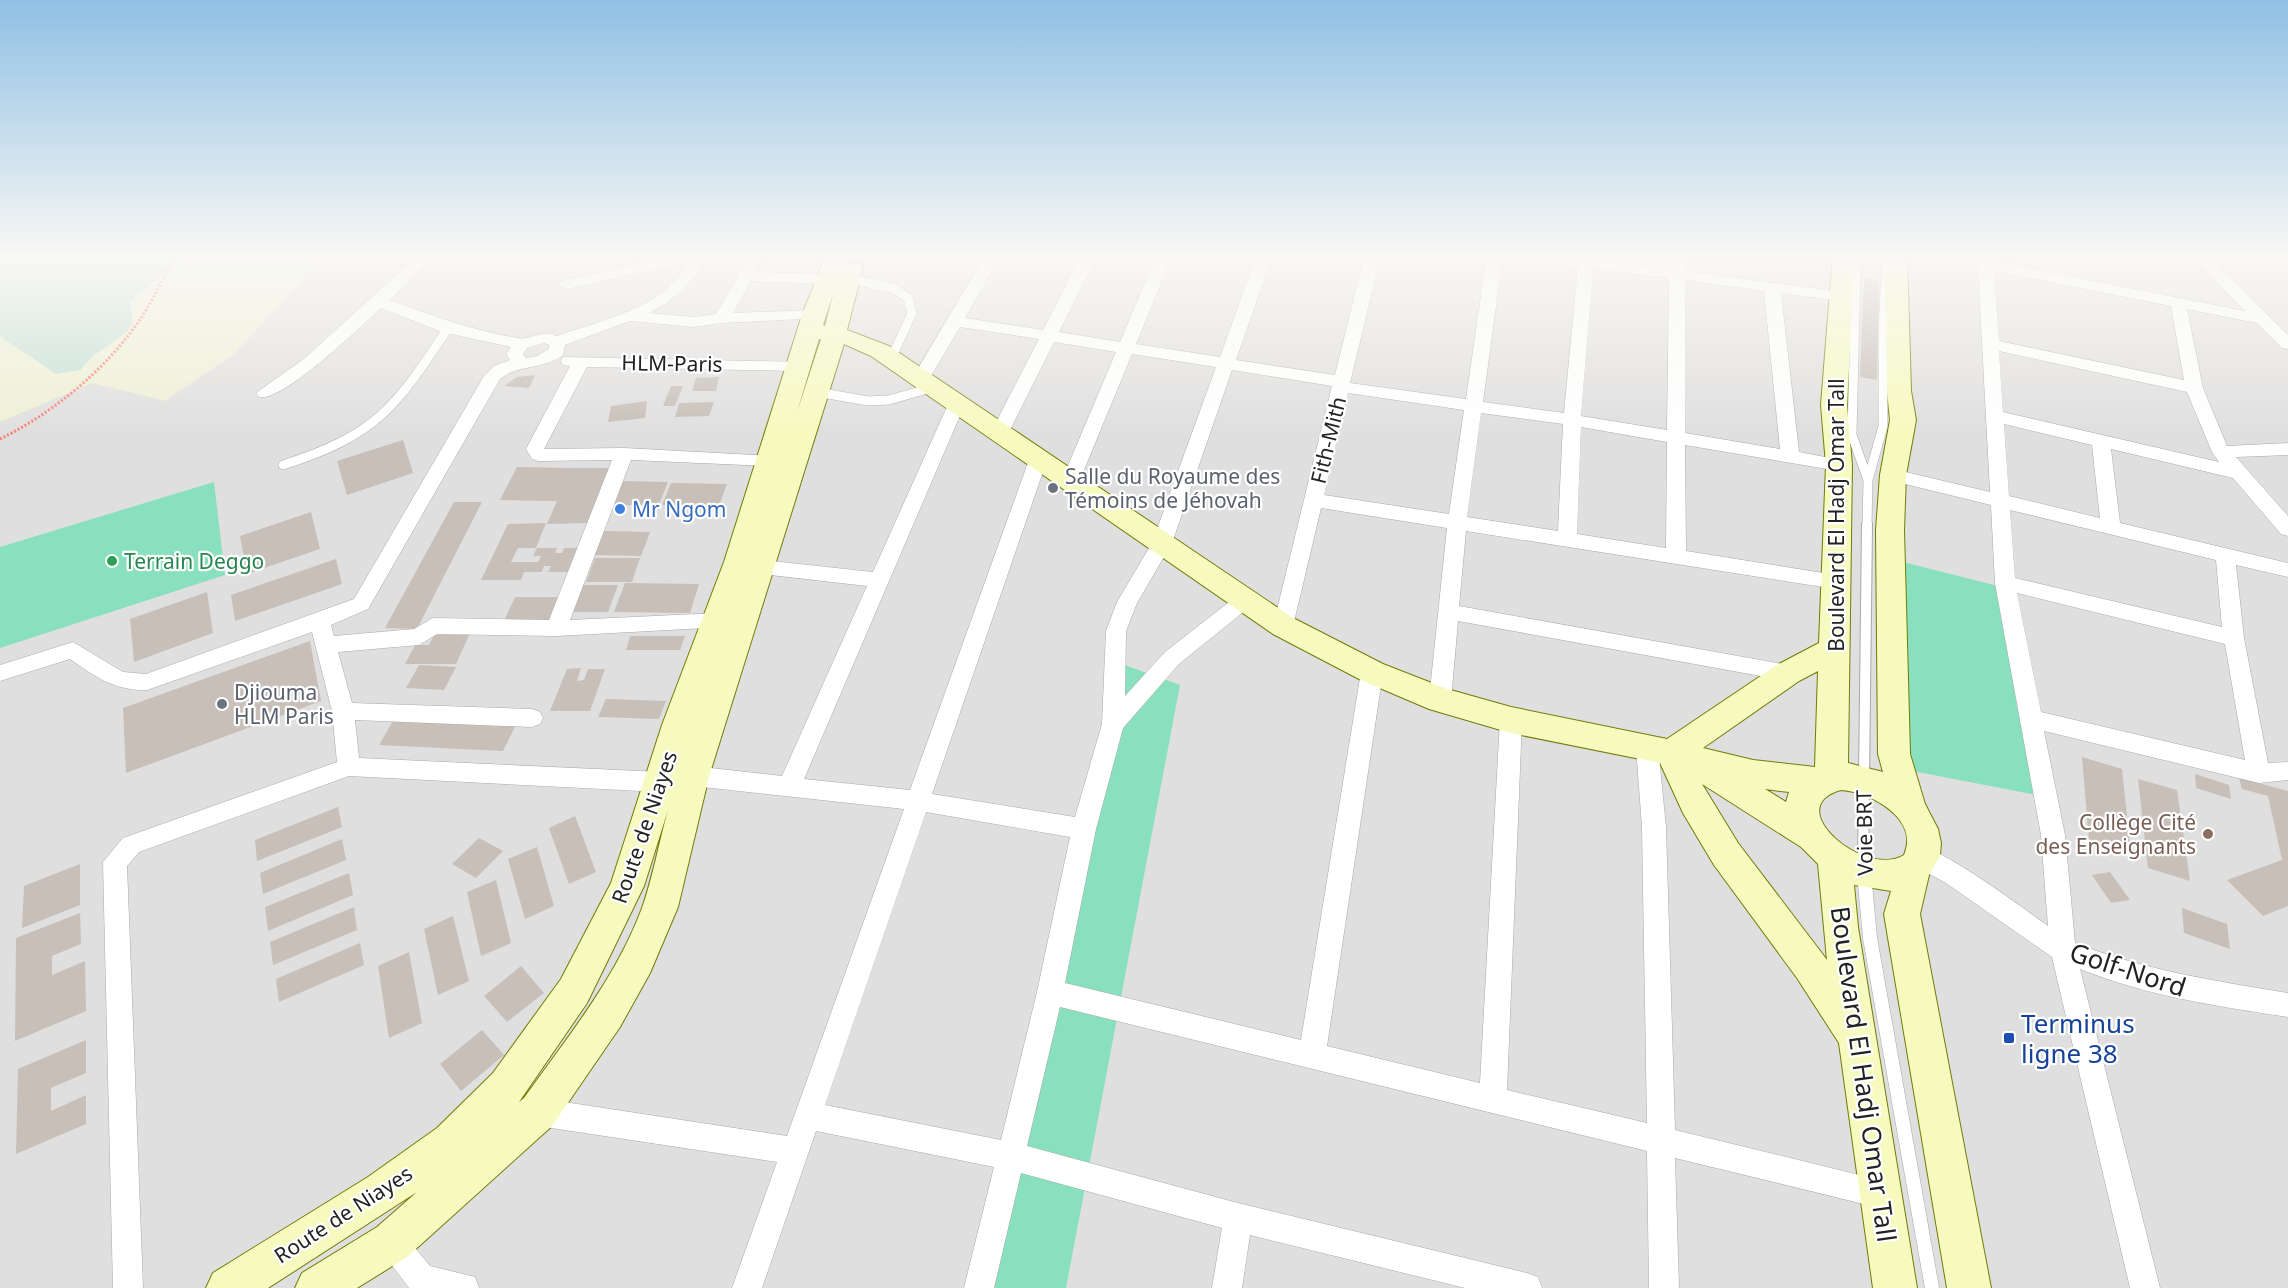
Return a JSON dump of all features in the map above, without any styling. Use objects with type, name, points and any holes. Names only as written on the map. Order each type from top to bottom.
[{"type":"main road","name":"Route de Niayes","points":[[228,1288],[383,1192],[451,1142],[507,1087],[574,991],[603,936],[677,779],[761,567],[795,452],[808,379],[824,314]]},
{"type":"main road","name":"Boulevard El Hadj Omar Tall","points":[[1842,314],[1834,405],[1839,465],[1835,650],[1838,779],[1808,790],[1802,803],[1803,819],[1836,856],[1840,927],[1895,1288]]},
{"type":"main road","points":[[1897,314],[1899,390],[1903,420],[1881,478],[1890,530],[1894,754],[1910,809],[1924,834],[1925,847],[1902,914],[1969,1288]]},
{"type":"main road","points":[[819,326],[860,342],[891,358],[1283,626],[1372,672],[1440,700],[1511,720],[1669,752],[1753,774],[1838,779],[1894,794],[1910,809]]},
{"type":"main road","name":"Route de Niayes","points":[[317,1288],[392,1242],[538,1112],[608,1014],[637,962],[660,907],[677,779],[678,726],[718,621],[768,460],[808,379]]},
{"type":"main road","points":[[1669,752],[1788,672],[1835,650]]},
{"type":"main road","points":[[1669,752],[1836,856],[1891,876],[1918,863]]},
{"type":"main road","points":[[1669,752],[1695,803],[1726,854],[1810,966],[1856,1039]]},
{"type":"street","points":[[264,393],[311,362],[365,314]]},
{"type":"street","points":[[411,314],[520,353]]},
{"type":"street","points":[[0,673],[73,650],[117,680],[129,683],[147,682],[319,619],[349,612],[361,604],[493,376],[520,353],[545,337],[557,342],[632,314]]},
{"type":"street","points":[[722,318],[724,314]]},
{"type":"street","points":[[928,382],[959,314]]},
{"type":"street","points":[[999,434],[1059,314]]},
{"type":"street","points":[[1070,482],[1139,314]]},
{"type":"street","points":[[979,1288],[1050,992],[1084,829],[1113,724],[1116,631],[1127,602],[1162,543],[1244,314]]},
{"type":"street","name":"Fith-Mith","points":[[1283,626],[1356,314]]},
{"type":"street","points":[[1440,700],[1457,523],[1487,314]]},
{"type":"street","points":[[1568,540],[1572,420],[1581,314]]},
{"type":"street","points":[[1676,556],[1677,314]]},
{"type":"street","points":[[1775,314],[1790,455]]},
{"type":"street","points":[[1989,314],[2005,583],[2053,835],[2063,950],[2145,1288]]},
{"type":"street","points":[[2180,314],[2194,388],[2221,452],[2288,529]]},
{"type":"street","points":[[2238,314],[2262,319]]},
{"type":"street","points":[[2257,314],[2285,338]]},
{"type":"street","points":[[628,316],[694,322],[722,318],[819,326]]},
{"type":"street","points":[[955,321],[1227,363],[1341,384],[1790,455],[1839,465]]},
{"type":"street","points":[[545,360],[557,351],[557,342]]},
{"type":"street","points":[[1991,344],[2194,388]]},
{"type":"street","name":"HLM-Paris","points":[[520,353],[545,360],[808,379]]},
{"type":"street","points":[[581,361],[535,453],[768,460]]},
{"type":"street","points":[[789,786],[956,404]]},
{"type":"street","points":[[1995,416],[2240,473]]},
{"type":"street","points":[[2101,441],[2111,527]]},
{"type":"street","points":[[2221,452],[2288,449]]},
{"type":"street","points":[[556,628],[624,454]]},
{"type":"street","points":[[747,1288],[1038,460]]},
{"type":"street","points":[[1881,478],[2000,500],[2288,570]]},
{"type":"street","points":[[1314,500],[1836,582]]},
{"type":"street","points":[[2225,555],[2234,638],[2259,773]]},
{"type":"street","points":[[761,567],[878,580]]},
{"type":"street","points":[[2005,583],[2234,638]]},
{"type":"street","points":[[1113,724],[1172,658],[1245,600]]},
{"type":"street","points":[[1450,612],[1788,672]]},
{"type":"street","points":[[319,619],[343,711],[349,767]]},
{"type":"street","points":[[325,645],[419,637],[433,626],[556,628],[718,621]]},
{"type":"street","points":[[1312,1055],[1372,672]]},
{"type":"street","points":[[343,711],[532,718]]},
{"type":"street","points":[[2031,719],[2259,773],[2288,771]]},
{"type":"street","points":[[1493,1099],[1511,720]]},
{"type":"street","points":[[1664,1288],[1654,827],[1669,752]]},
{"type":"street","points":[[128,1288],[115,862],[131,845],[349,767],[677,779],[789,786],[917,801],[1084,829]]},
{"type":"street","name":"Golf-Nord","points":[[1918,863],[1955,875],[2063,950],[2140,978],[2187,989],[2288,1005]]},
{"type":"street","points":[[1050,992],[1880,1194]]},
{"type":"street","points":[[538,1112],[794,1151]]},
{"type":"street","points":[[807,1115],[1011,1156],[1238,1218],[1527,1288]]},
{"type":"street","points":[[1227,1288],[1238,1218]]},
{"type":"street","points":[[392,1242],[423,1283],[464,1288]]},
{"type":"lane","points":[[891,358],[911,314]]},
{"type":"lane","name":"Voie BRT","points":[[1855,314],[1852,435],[1881,478]]},
{"type":"lane","name":"Voie BRT","points":[[1883,314],[1881,478],[1838,779],[1836,856],[1870,938],[1932,1288]]},
{"type":"lane","points":[[283,465],[323,453],[366,429],[393,406],[448,328]]},
{"type":"lane","points":[[808,379],[868,401],[889,400],[928,382]]},
{"type":"path","points":[[0,439],[20,431],[102,364],[142,314]]},
{"type":"shaded area","points":[[0,314],[2288,314],[2288,1288],[0,1288]]},
{"type":"shaded area","points":[[0,314],[132,314],[133,321],[128,331],[93,356],[80,370],[56,374],[0,336]]},
{"type":"shaded area","points":[[132,314],[271,314],[234,354],[165,401],[92,383],[0,422],[0,336],[22,352],[80,370],[93,356],[128,331],[133,321]]},
{"type":"green space","name":"Terrain Deggo","points":[[214,482],[225,575],[0,648],[0,547]]},
{"type":"green space","points":[[1903,562],[1998,586],[2037,795],[1902,769]]},
{"type":"green space","points":[[1119,663],[1180,685],[1066,1288],[979,1288]]},
{"type":"building","points":[[1863,314],[1878,314],[1877,380],[1860,377]]},
{"type":"building","points":[[535,375],[529,388],[504,386],[517,377]]},
{"type":"building","points":[[719,377],[716,391],[692,391],[696,378]]},
{"type":"building","points":[[671,386],[683,386],[675,406],[663,406]]},
{"type":"building","points":[[647,401],[645,418],[608,422],[611,406]]},
{"type":"building","points":[[714,402],[709,416],[675,417],[679,403]]},
{"type":"building","points":[[403,440],[413,473],[347,495],[337,461]]},
{"type":"building","points":[[517,467],[613,468],[591,523],[547,524],[557,501],[500,500]]},
{"type":"building","points":[[620,481],[668,482],[659,505],[610,505]]},
{"type":"building","points":[[671,483],[727,484],[719,506],[662,505]]},
{"type":"building","points":[[454,502],[482,502],[417,629],[385,628]]},
{"type":"building","points":[[311,512],[320,549],[247,574],[240,536]]},
{"type":"building","points":[[546,523],[536,548],[518,548],[511,562],[538,562],[541,556],[533,556],[537,548],[557,548],[555,553],[562,553],[564,548],[581,548],[571,572],[548,572],[551,566],[544,566],[542,572],[524,572],[521,580],[481,580],[508,524]]},
{"type":"building","points":[[604,531],[650,532],[641,556],[594,555]]},
{"type":"building","points":[[595,558],[640,558],[632,582],[586,582]]},
{"type":"building","points":[[336,559],[342,584],[235,621],[231,595]]},
{"type":"building","points":[[625,583],[699,584],[690,613],[614,612]]},
{"type":"building","points":[[580,585],[618,585],[608,612],[568,612]]},
{"type":"building","points":[[207,592],[213,633],[134,662],[130,619]]},
{"type":"building","points":[[515,597],[561,597],[551,621],[504,621]]},
{"type":"building","points":[[434,635],[469,635],[456,664],[405,664],[415,645],[429,645]]},
{"type":"building","points":[[630,636],[685,636],[680,650],[626,650]]},
{"type":"building","name":"Djiouma HLM Paris","points":[[310,641],[321,701],[126,773],[123,708]]},
{"type":"building","points":[[419,665],[456,667],[444,690],[406,688]]},
{"type":"building","points":[[581,668],[577,681],[584,680],[588,669],[605,669],[590,711],[550,711],[567,669]]},
{"type":"building","points":[[606,699],[666,701],[659,719],[598,717]]},
{"type":"building","points":[[394,719],[516,725],[503,751],[379,745]]},
{"type":"building","points":[[2082,757],[2122,769],[2131,854],[2089,841]]},
{"type":"building","points":[[2195,774],[2229,785],[2231,799],[2196,788]]},
{"type":"building","points":[[2239,778],[2288,791],[2288,906],[2263,916],[2227,880],[2282,860],[2268,796],[2242,789]]},
{"type":"building","points":[[2138,779],[2177,790],[2190,881],[2148,868]]},
{"type":"building","points":[[338,807],[342,827],[257,861],[255,840]]},
{"type":"building","points":[[575,816],[596,872],[569,884],[549,828]]},
{"type":"building","points":[[479,838],[503,851],[476,878],[452,864]]},
{"type":"building","points":[[342,839],[346,860],[263,894],[260,873]]},
{"type":"building","points":[[537,847],[554,906],[525,919],[508,859]]},
{"type":"building","points":[[80,864],[80,905],[22,928],[24,886]]},
{"type":"building","points":[[2110,872],[2130,900],[2111,903],[2092,875]]},
{"type":"building","points":[[349,873],[353,895],[268,931],[265,907]]},
{"type":"building","points":[[496,880],[511,943],[481,956],[467,892]]},
{"type":"building","points":[[354,907],[357,930],[273,965],[270,942]]},
{"type":"building","points":[[2182,908],[2227,924],[2230,949],[2184,933]]},
{"type":"building","points":[[80,913],[81,944],[52,956],[52,975],[85,961],[86,1011],[15,1041],[16,938]]},
{"type":"building","points":[[453,916],[469,981],[438,995],[424,929]]},
{"type":"building","points":[[360,943],[364,965],[279,1002],[276,979]]},
{"type":"building","points":[[409,952],[422,1023],[389,1038],[378,966]]},
{"type":"building","points":[[521,966],[544,993],[507,1022],[484,996]]},
{"type":"building","points":[[482,1030],[504,1055],[461,1091],[440,1064]]},
{"type":"building","points":[[86,1040],[86,1073],[51,1088],[51,1111],[86,1095],[86,1124],[16,1154],[18,1069]]},
{"type":"place","name":"Salle du Royaume des Témoins de Jéhovah","points":[[1053,488]]},
{"type":"place","name":"Mr Ngom","points":[[620,509]]},
{"type":"place","name":"Terrain Deggo","points":[[112,561]]},
{"type":"place","name":"Djiouma HLM Paris","points":[[222,704]]},
{"type":"place","name":"Collège Cité des Enseignants","points":[[2208,834]]},
{"type":"place","name":"Terminus ligne 38","points":[[2009,1038]]}]
